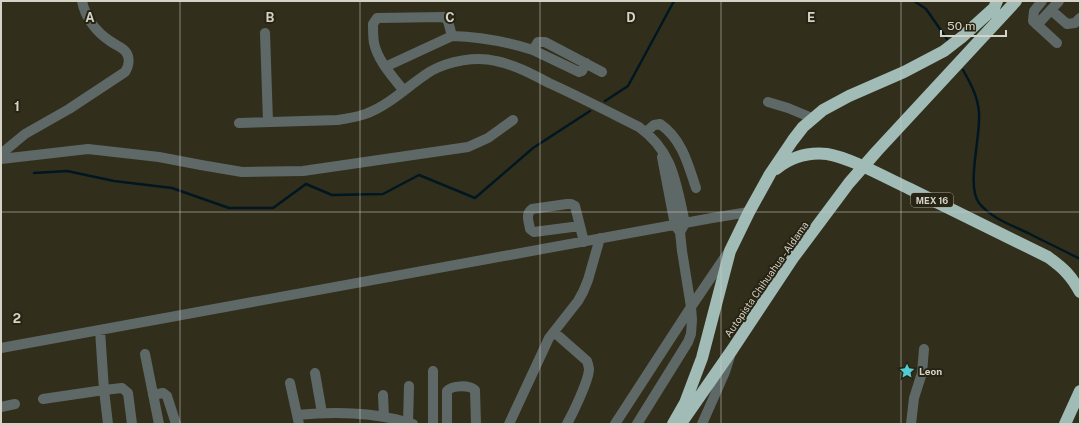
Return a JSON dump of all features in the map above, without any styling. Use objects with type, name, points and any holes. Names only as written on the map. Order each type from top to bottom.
[{"type":"highway","points":[[673,424],[685,403],[702,358],[730,251],[770,174],[793,140],[812,118],[823,110],[849,96],[904,72],[944,51],[994,8],[997,1]]},
{"type":"highway","name":"Autopista Chihuahua - Aldama","points":[[680,424],[732,350],[793,258],[849,183],[1016,1]]},
{"type":"highway","name":"MEX 16","points":[[770,174],[784,162],[799,156],[827,154],[841,158],[880,175],[1048,257],[1063,268],[1075,282],[1080,292]]},
{"type":"highway","points":[[1065,424],[1080,391]]},
{"type":"street","points":[[1,154],[25,134],[99,90],[125,72],[128,68],[128,57],[125,51],[108,40],[88,19],[82,1]]},
{"type":"street","points":[[1042,1],[1032,14],[1033,21],[1057,43]]},
{"type":"street","points":[[1037,25],[1059,1]]},
{"type":"street","points":[[1051,10],[1067,24],[1075,23],[1080,18]]},
{"type":"street","points":[[404,91],[385,67],[374,43],[373,24],[377,18],[444,17],[448,21],[452,36]]},
{"type":"street","points":[[265,33],[268,122]]},
{"type":"street","points":[[385,67],[452,36],[508,42],[533,50],[579,72],[582,71],[586,63],[602,72]]},
{"type":"street","points":[[239,123],[338,120],[367,114],[378,109],[432,71],[451,63],[464,60],[478,60],[495,61],[521,69],[570,92],[646,132],[659,145],[671,165],[691,307],[690,334],[688,342],[637,424]]},
{"type":"street","points":[[768,102],[812,118]]},
{"type":"street","points":[[1,159],[88,149],[159,157],[242,172],[303,171],[468,147],[488,138],[513,120]]},
{"type":"street","points":[[646,132],[654,125],[660,124],[674,138],[681,148],[696,188]]},
{"type":"street","points":[[580,226],[534,232],[530,229],[527,215],[532,209],[571,204],[575,206],[580,226],[584,242]]},
{"type":"street","points":[[1,348],[600,238],[680,227],[749,212]]},
{"type":"street","points":[[509,424],[549,338],[576,305],[583,292],[600,238]]},
{"type":"street","points":[[615,424],[691,307],[730,251]]},
{"type":"street","points":[[100,330],[108,424]]},
{"type":"street","points":[[554,332],[587,360],[589,365],[588,376],[566,424]]},
{"type":"street","points":[[911,424],[914,398],[922,373],[924,349]]},
{"type":"street","points":[[702,424],[725,372],[732,350]]},
{"type":"street","points":[[145,354],[158,424]]},
{"type":"street","points":[[433,371],[433,424]]},
{"type":"street","points":[[315,374],[322,413]]},
{"type":"street","points":[[290,383],[298,420],[322,413],[341,413],[411,423],[408,386]]},
{"type":"street","points":[[447,424],[447,391],[449,388],[453,387],[470,387],[475,390],[476,424]]},
{"type":"street","points":[[43,399],[122,388],[126,391],[132,424]]},
{"type":"street","points":[[153,394],[163,393],[167,396],[176,424]]},
{"type":"street","points":[[383,396],[384,418]]},
{"type":"street","points":[[1,407],[15,404]]},
{"type":"waterway","points":[[605,101],[628,86],[674,1]]},
{"type":"waterway","points":[[914,1],[926,9],[947,39]]},
{"type":"waterway","points":[[963,70],[974,91],[979,113],[974,173],[975,195],[979,203],[989,213],[1002,221],[1080,259]]},
{"type":"waterway","points":[[34,173],[67,171],[114,181],[172,188],[229,208],[273,208],[306,184],[332,195],[383,194],[419,175],[475,198],[533,148],[590,111]]},
{"type":"place","name":"Leon","points":[[907,371]]}]
